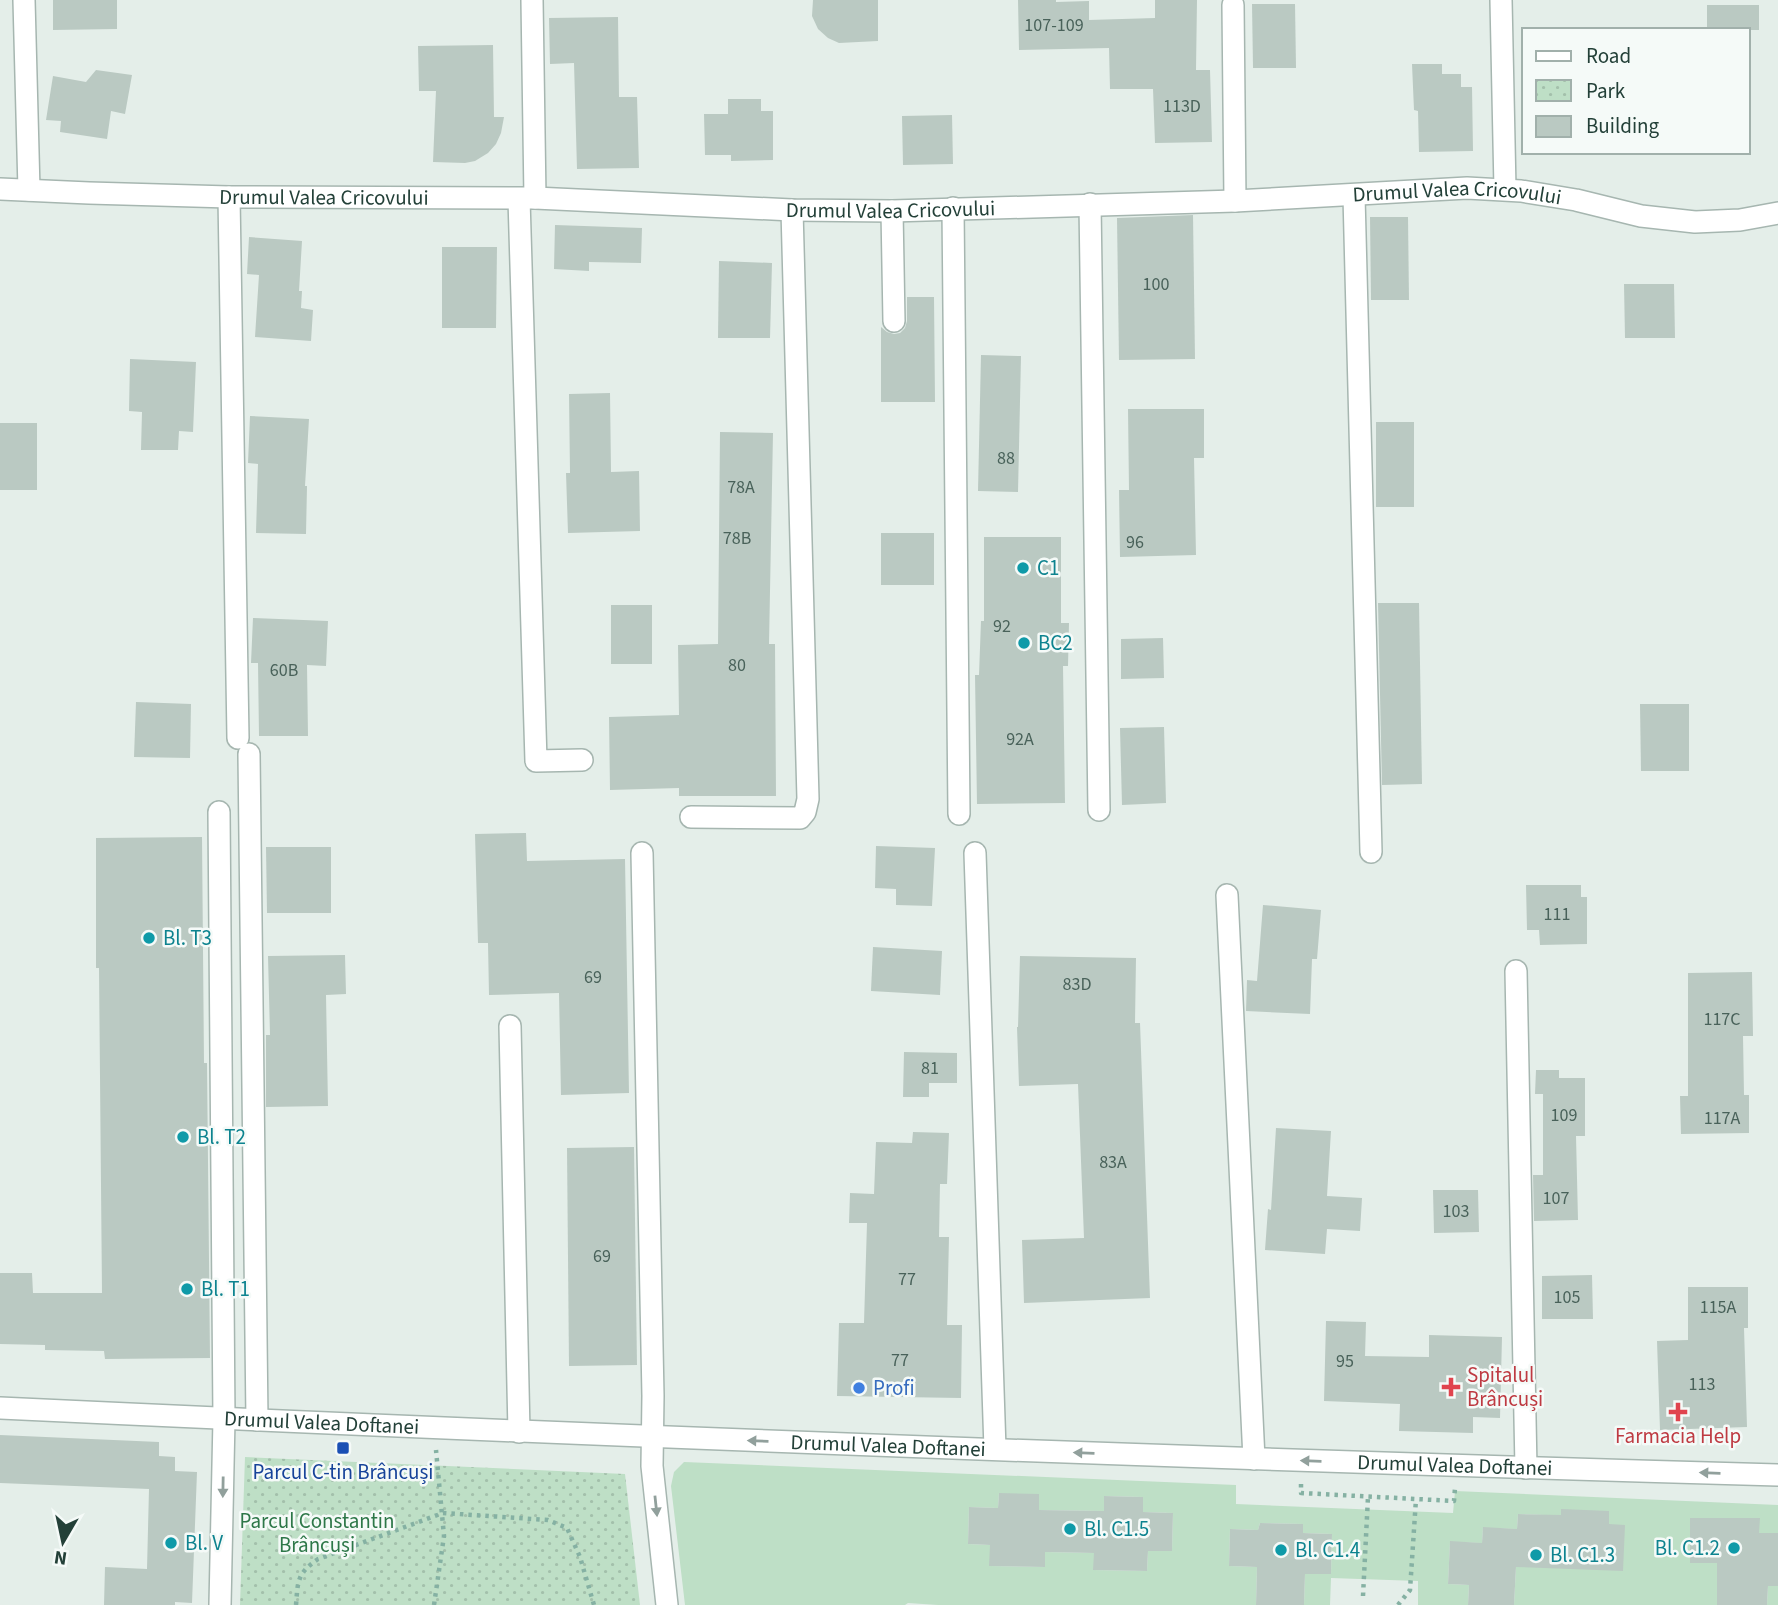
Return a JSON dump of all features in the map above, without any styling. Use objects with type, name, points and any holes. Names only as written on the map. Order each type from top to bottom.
[{"type":"street","points":[[24,0],[29,190]]},
{"type":"street","points":[[532,0],[527,199],[536,761],[582,760]]},
{"type":"street","points":[[1501,0],[1505,189]]},
{"type":"street","points":[[1233,5],[1235,201]]},
{"type":"street","name":"Drumul Valea Cricovului","points":[[0,188],[229,197],[527,199],[792,210],[892,211],[1235,201],[1467,188],[1505,189],[1576,200],[1641,216],[1695,222],[1741,220],[1778,213]]},
{"type":"street","points":[[1354,196],[1370,852]]},
{"type":"street","points":[[229,197],[244,746],[257,1420]]},
{"type":"street","points":[[1090,204],[1099,810]]},
{"type":"street","points":[[953,208],[960,814]]},
{"type":"street","points":[[691,817],[800,818],[805,812],[807,799],[792,210]]},
{"type":"street","points":[[892,211],[894,321]]},
{"type":"street","points":[[219,812],[224,1419],[220,1605]]},
{"type":"street","points":[[642,853],[653,1396],[652,1466],[667,1605]]},
{"type":"street","points":[[975,853],[995,1449]]},
{"type":"street","points":[[1227,895],[1254,1459]]},
{"type":"street","points":[[1517,971],[1526,1468]]},
{"type":"street","points":[[510,1026],[519,1432]]},
{"type":"street","name":"Drumul Valea Doftanei","points":[[0,1408],[652,1438],[1778,1475]]},
{"type":"path","points":[[433,1605],[444,1536],[434,1428]]},
{"type":"path","points":[[1302,1461],[1301,1493],[1454,1501],[1456,1466]]},
{"type":"path","points":[[1363,1596],[1368,1497]]},
{"type":"path","points":[[1398,1605],[1410,1590],[1416,1499]]},
{"type":"path","points":[[296,1605],[298,1578],[318,1559],[443,1513],[548,1520],[567,1528],[580,1557],[594,1605]]},
{"type":"green space","name":"Parcul Constantin Brâncuși","points":[[245,1457],[625,1474],[640,1605],[240,1605]]},
{"type":"green space","points":[[684,1462],[1236,1485],[1236,1504],[1453,1513],[1455,1491],[1778,1505],[1778,1533],[1759,1533],[1759,1518],[1691,1518],[1690,1562],[1717,1563],[1717,1605],[1514,1605],[1516,1567],[1609,1524],[1609,1511],[1561,1523],[1545,1515],[1518,1514],[1517,1529],[1483,1528],[1482,1543],[1450,1542],[1448,1584],[1469,1585],[1468,1605],[1418,1605],[1418,1581],[1331,1578],[1330,1605],[1304,1605],[1305,1574],[1331,1574],[1332,1534],[1303,1533],[1303,1524],[1260,1523],[1258,1530],[1230,1529],[1229,1566],[1257,1567],[1256,1605],[685,1605],[671,1486],[674,1472]],"holes":[[[999,1493],[1039,1510],[1104,1511],[1105,1496],[1143,1497],[1143,1512],[1173,1513],[1172,1551],[1148,1551],[1147,1571],[1094,1570],[1094,1553],[1045,1552],[1044,1567],[990,1566],[990,1545],[968,1544],[969,1507],[998,1508]]]},
{"type":"green space","points":[[1768,1586],[1778,1586],[1778,1605],[1767,1605]]},
{"type":"building","points":[[53,0],[117,0],[117,29],[53,30]]},
{"type":"building","points":[[813,0],[878,0],[878,41],[839,43],[828,38],[818,29],[812,16]]},
{"type":"building","points":[[1018,0],[1089,1],[1089,20],[1155,18],[1155,0],[1197,0],[1196,70],[1210,70],[1212,142],[1155,143],[1153,89],[1110,89],[1109,48],[1019,50]]},
{"type":"building","points":[[1252,4],[1295,4],[1296,68],[1253,68]]},
{"type":"building","points":[[1707,5],[1759,5],[1759,30],[1707,28]]},
{"type":"building","points":[[618,17],[619,97],[637,97],[639,168],[577,169],[574,63],[550,64],[549,18]]},
{"type":"building","points":[[493,45],[494,117],[504,117],[496,144],[475,161],[433,162],[436,91],[419,91],[418,46]]},
{"type":"building","points":[[1412,64],[1442,64],[1442,74],[1461,74],[1461,87],[1472,87],[1473,151],[1419,152],[1418,111],[1414,110]]},
{"type":"building","points":[[96,70],[132,75],[125,114],[111,111],[107,139],[60,132],[61,121],[46,120],[53,76],[86,82]]},
{"type":"building","points":[[728,99],[761,99],[761,111],[773,111],[773,160],[731,161],[731,155],[705,155],[704,114],[728,114]]},
{"type":"building","points":[[952,115],[953,164],[903,165],[902,116]]},
{"type":"building","points":[[1193,215],[1195,359],[1119,360],[1117,218]]},
{"type":"building","points":[[1370,217],[1408,217],[1409,300],[1371,300]]},
{"type":"building","points":[[555,225],[642,228],[641,263],[589,262],[589,271],[554,269]]},
{"type":"building","points":[[249,237],[302,241],[299,291],[302,291],[301,308],[313,310],[311,341],[255,337],[259,275],[247,274]]},
{"type":"building","points":[[442,247],[497,247],[496,328],[442,328]]},
{"type":"building","points":[[719,261],[772,263],[770,338],[718,338]]},
{"type":"building","points":[[1624,284],[1674,284],[1675,338],[1625,338]]},
{"type":"building","points":[[907,297],[934,297],[935,402],[881,402],[881,327],[894,334],[905,328]]},
{"type":"building","points":[[981,355],[1021,356],[1018,492],[978,491]]},
{"type":"building","points":[[130,359],[196,362],[193,432],[179,431],[178,450],[141,450],[142,412],[129,411]]},
{"type":"building","points":[[610,393],[611,472],[639,471],[640,531],[568,533],[566,473],[570,473],[569,394]]},
{"type":"building","points":[[1128,409],[1204,409],[1204,458],[1194,458],[1196,555],[1120,557],[1119,490],[1129,490]]},
{"type":"building","points":[[250,416],[309,419],[305,486],[306,534],[256,533],[258,464],[248,463]]},
{"type":"building","points":[[1376,422],[1414,422],[1414,507],[1376,507]]},
{"type":"building","points":[[0,423],[37,423],[37,490],[0,490]]},
{"type":"building","points":[[720,432],[773,433],[769,644],[775,644],[776,796],[679,796],[679,788],[610,790],[609,717],[679,715],[678,645],[718,644]]},
{"type":"building","points":[[881,533],[934,533],[934,585],[881,585]]},
{"type":"building","points":[[984,537],[1061,537],[1061,623],[1069,623],[1068,666],[1063,666],[1065,803],[977,804],[975,675],[979,675],[981,621],[984,621]]},
{"type":"building","points":[[1378,603],[1419,603],[1422,784],[1382,785]]},
{"type":"building","points":[[611,605],[652,605],[652,664],[611,664]]},
{"type":"building","points":[[253,618],[328,621],[326,666],[307,665],[308,736],[259,736],[258,663],[251,663]]},
{"type":"building","points":[[1163,638],[1164,678],[1121,679],[1121,639]]},
{"type":"building","points":[[136,702],[191,704],[190,758],[134,757]]},
{"type":"building","points":[[1640,704],[1689,704],[1689,771],[1641,771]]},
{"type":"building","points":[[1164,727],[1166,803],[1122,805],[1120,728]]},
{"type":"building","points":[[526,833],[527,861],[625,859],[629,1093],[561,1095],[559,993],[489,995],[488,943],[478,943],[475,834]]},
{"type":"building","points":[[202,837],[210,1358],[105,1359],[104,1351],[45,1350],[45,1345],[0,1344],[0,1273],[32,1273],[33,1293],[102,1293],[96,838]]},
{"type":"building","points":[[876,846],[935,848],[932,906],[896,905],[896,889],[875,888]]},
{"type":"building","points":[[266,847],[331,847],[331,913],[267,913]]},
{"type":"building","points":[[1526,885],[1581,885],[1581,897],[1587,897],[1587,944],[1540,945],[1539,930],[1527,930]]},
{"type":"building","points":[[1263,905],[1321,910],[1317,959],[1312,959],[1310,1014],[1246,1011],[1247,980],[1257,981]]},
{"type":"building","points":[[873,947],[942,951],[940,995],[871,991]]},
{"type":"building","points":[[345,955],[346,994],[326,995],[328,1106],[266,1107],[266,1035],[270,1035],[268,956]]},
{"type":"building","points":[[1020,956],[1136,958],[1135,1023],[1140,1023],[1150,1298],[1024,1303],[1022,1240],[1084,1238],[1078,1084],[1019,1086],[1017,1027]]},
{"type":"building","points":[[1752,972],[1753,1036],[1743,1036],[1744,1095],[1749,1095],[1749,1133],[1681,1134],[1680,1096],[1688,1096],[1688,973]]},
{"type":"building","points":[[904,1052],[957,1053],[957,1083],[929,1083],[929,1097],[903,1097]]},
{"type":"building","points":[[1536,1070],[1559,1070],[1559,1078],[1585,1078],[1585,1136],[1576,1136],[1578,1220],[1534,1221],[1533,1175],[1543,1175],[1543,1094],[1535,1094]]},
{"type":"building","points":[[1276,1128],[1331,1131],[1327,1196],[1362,1198],[1360,1231],[1327,1229],[1325,1254],[1265,1250],[1268,1209],[1271,1210]]},
{"type":"building","points":[[913,1132],[949,1133],[947,1184],[940,1184],[939,1237],[949,1237],[947,1325],[962,1325],[961,1398],[837,1396],[839,1323],[864,1323],[867,1223],[849,1223],[850,1193],[874,1194],[876,1142],[912,1143]]},
{"type":"building","points":[[634,1147],[637,1365],[569,1366],[567,1148]]},
{"type":"building","points":[[1433,1190],[1478,1190],[1479,1232],[1434,1233]]},
{"type":"building","points":[[1592,1275],[1593,1319],[1542,1319],[1542,1276]]},
{"type":"building","points":[[1688,1287],[1748,1287],[1748,1328],[1744,1328],[1747,1427],[1660,1430],[1657,1341],[1688,1340]]},
{"type":"building","name":"Spitalul Brâncuși","points":[[1326,1321],[1366,1322],[1365,1356],[1429,1357],[1429,1335],[1502,1337],[1500,1418],[1473,1417],[1473,1433],[1399,1431],[1400,1404],[1324,1401]]},
{"type":"building","name":"Bl. V","points":[[0,1435],[159,1442],[159,1456],[175,1457],[175,1471],[197,1472],[192,1603],[104,1605],[105,1567],[147,1569],[149,1489],[0,1483]]},
{"type":"building","name":"Bl. C1.5","points":[[999,1493],[1039,1494],[1039,1510],[1104,1511],[1104,1496],[1143,1497],[1143,1512],[1173,1513],[1172,1551],[1148,1551],[1147,1571],[1093,1570],[1094,1553],[1045,1552],[1045,1567],[989,1566],[990,1545],[968,1544],[969,1507],[998,1508]]},
{"type":"building","name":"Bl. C1.3","points":[[1561,1509],[1609,1511],[1609,1524],[1625,1525],[1623,1571],[1516,1567],[1514,1605],[1468,1605],[1469,1585],[1448,1584],[1450,1541],[1482,1543],[1483,1527],[1517,1529],[1518,1514],[1561,1515]]},
{"type":"building","name":"Bl. C1.2","points":[[1690,1518],[1760,1518],[1759,1533],[1778,1533],[1778,1586],[1768,1586],[1767,1605],[1717,1605],[1717,1563],[1690,1563]]},
{"type":"building","name":"Bl. C1.4","points":[[1260,1523],[1303,1524],[1303,1533],[1332,1534],[1331,1574],[1305,1574],[1304,1605],[1256,1605],[1257,1567],[1229,1566],[1230,1529],[1258,1530]]},
{"type":"place","name":"C1","points":[[1023,568]]},
{"type":"place","name":"BC2","points":[[1024,643]]},
{"type":"place","name":"Bl. T3","points":[[149,938]]},
{"type":"place","name":"Bl. T2","points":[[183,1137]]},
{"type":"place","name":"Bl. T1","points":[[187,1289]]},
{"type":"place","name":"Spitalul Brâncuși","points":[[1451,1387]]},
{"type":"place","name":"Profi","points":[[859,1388]]},
{"type":"place","name":"Farmacia Help","points":[[1678,1412]]},
{"type":"place","name":"Parcul C-tin Brâncuși","points":[[343,1448]]},
{"type":"place","name":"Bl. C1.5","points":[[1070,1529]]},
{"type":"place","name":"Bl. V","points":[[171,1543]]},
{"type":"place","name":"Bl. C1.2","points":[[1734,1548]]},
{"type":"place","name":"Bl. C1.4","points":[[1281,1550]]},
{"type":"place","name":"Bl. C1.3","points":[[1536,1555]]}]
